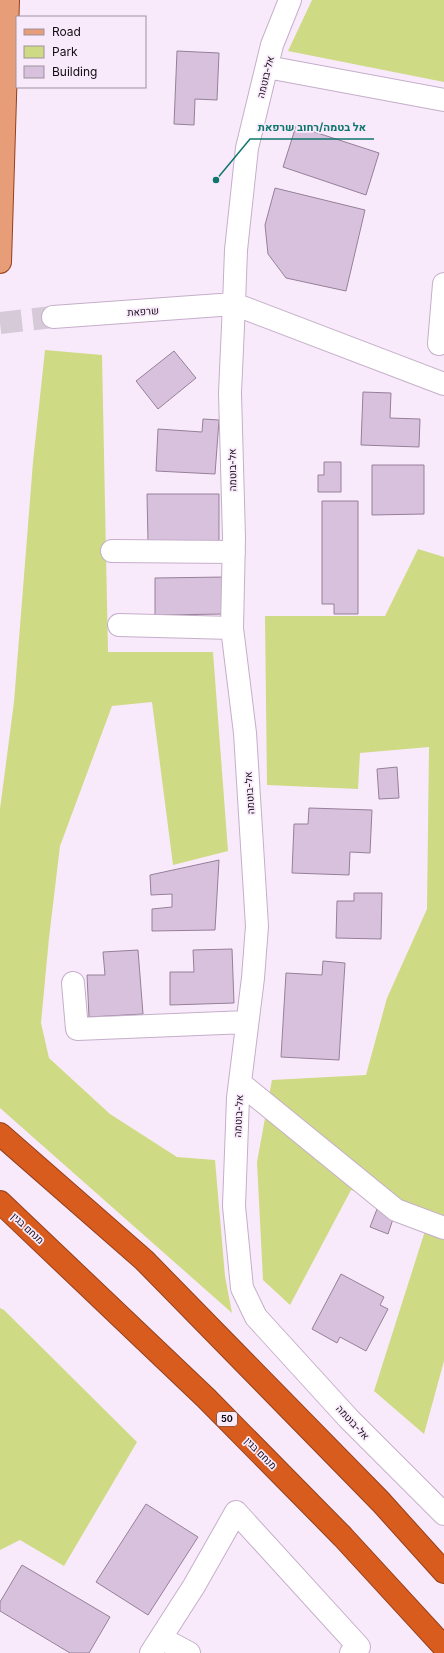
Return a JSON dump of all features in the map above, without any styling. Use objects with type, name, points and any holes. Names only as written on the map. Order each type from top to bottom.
[{"type":"highway","points":[[0,1134],[144,1260],[381,1502],[444,1572]]},
{"type":"highway","name":"מנחם בגין","points":[[0,1202],[206,1398],[343,1537],[444,1647]]},
{"type":"main road","points":[[0,262],[8,0]]},
{"type":"street","name":"אל-בוטמה","points":[[290,0],[272,45],[248,148],[236,250],[230,393],[234,552],[232,628],[245,733],[257,926],[253,978],[240,1083],[234,1206],[242,1288],[256,1317],[349,1419],[444,1514]]},
{"type":"street","points":[[267,67],[444,100]]},
{"type":"street","points":[[439,344],[444,284]]},
{"type":"street","points":[[234,304],[444,384]]},
{"type":"street","name":"שרפאת","points":[[53,317],[234,304]]},
{"type":"street","points":[[112,551],[234,552]]},
{"type":"street","points":[[120,626],[232,628]]},
{"type":"street","points":[[74,983],[77,1029],[248,1022]]},
{"type":"street","points":[[240,1083],[396,1210],[444,1228]]},
{"type":"street","points":[[189,1653],[156,1645],[194,1586],[236,1512],[359,1647],[351,1653]]},
{"type":"green space","points":[[312,0],[444,0],[444,82],[288,51]]},
{"type":"green space","points":[[45,350],[102,355],[108,652],[213,652],[228,851],[173,865],[152,702],[112,706],[60,846],[41,1023],[49,1058],[110,1114],[177,1157],[215,1160],[225,1276],[232,1313],[0,1108],[0,809],[14,702],[33,462]]},
{"type":"green space","points":[[418,549],[444,557],[444,1361],[424,1434],[374,1391],[431,1212],[351,1190],[290,1305],[263,1280],[257,1162],[272,1080],[366,1075],[387,998],[427,909],[429,747],[360,753],[358,789],[267,785],[265,616],[385,616]]},
{"type":"green space","points":[[0,1308],[4,1310],[137,1442],[64,1566],[20,1540],[0,1550]]},
{"type":"building","points":[[177,51],[219,53],[217,100],[195,99],[194,125],[174,124]]},
{"type":"building","points":[[296,126],[379,153],[366,195],[283,167]]},
{"type":"building","points":[[275,188],[365,210],[346,291],[286,278],[268,254],[265,225]]},
{"type":"building","points":[[174,351],[196,378],[158,409],[136,381]]},
{"type":"building","points":[[363,392],[391,393],[390,418],[420,419],[419,447],[361,445]]},
{"type":"building","points":[[203,419],[219,420],[215,474],[156,471],[158,429],[202,432]]},
{"type":"building","points":[[324,462],[341,462],[341,492],[318,492],[318,475],[324,475]]},
{"type":"building","points":[[372,465],[424,465],[424,514],[372,515]]},
{"type":"building","points":[[147,494],[219,494],[219,542],[148,542]]},
{"type":"building","points":[[322,501],[358,501],[358,614],[334,614],[334,604],[322,604]]},
{"type":"building","points":[[225,577],[226,614],[155,615],[155,578]]},
{"type":"building","points":[[397,767],[399,798],[379,799],[377,769]]},
{"type":"building","points":[[309,808],[372,810],[370,853],[350,852],[349,875],[292,873],[294,824],[308,824]]},
{"type":"building","points":[[219,860],[215,930],[152,931],[152,909],[172,907],[172,894],[151,895],[150,875]]},
{"type":"building","points":[[354,893],[382,893],[381,939],[336,938],[337,901],[354,901]]},
{"type":"building","points":[[232,949],[234,1003],[170,1005],[170,972],[194,972],[193,950]]},
{"type":"building","points":[[138,950],[143,1014],[89,1017],[87,975],[105,975],[103,952]]},
{"type":"building","points":[[323,961],[345,963],[339,1060],[281,1057],[286,973],[322,975]]},
{"type":"building","points":[[379,1204],[396,1210],[388,1234],[370,1227]]},
{"type":"building","points":[[341,1274],[384,1297],[380,1305],[388,1309],[366,1351],[340,1337],[337,1343],[312,1329]]},
{"type":"building","points":[[146,1504],[198,1537],[148,1615],[96,1582]]},
{"type":"building","points":[[22,1565],[110,1617],[89,1653],[70,1653],[0,1611],[0,1602]]},
{"type":"tunnel","points":[[0,323],[53,317]]},
{"type":"place","name":"אל בטמה/רחוב שרפאת","points":[[216,180]]}]
